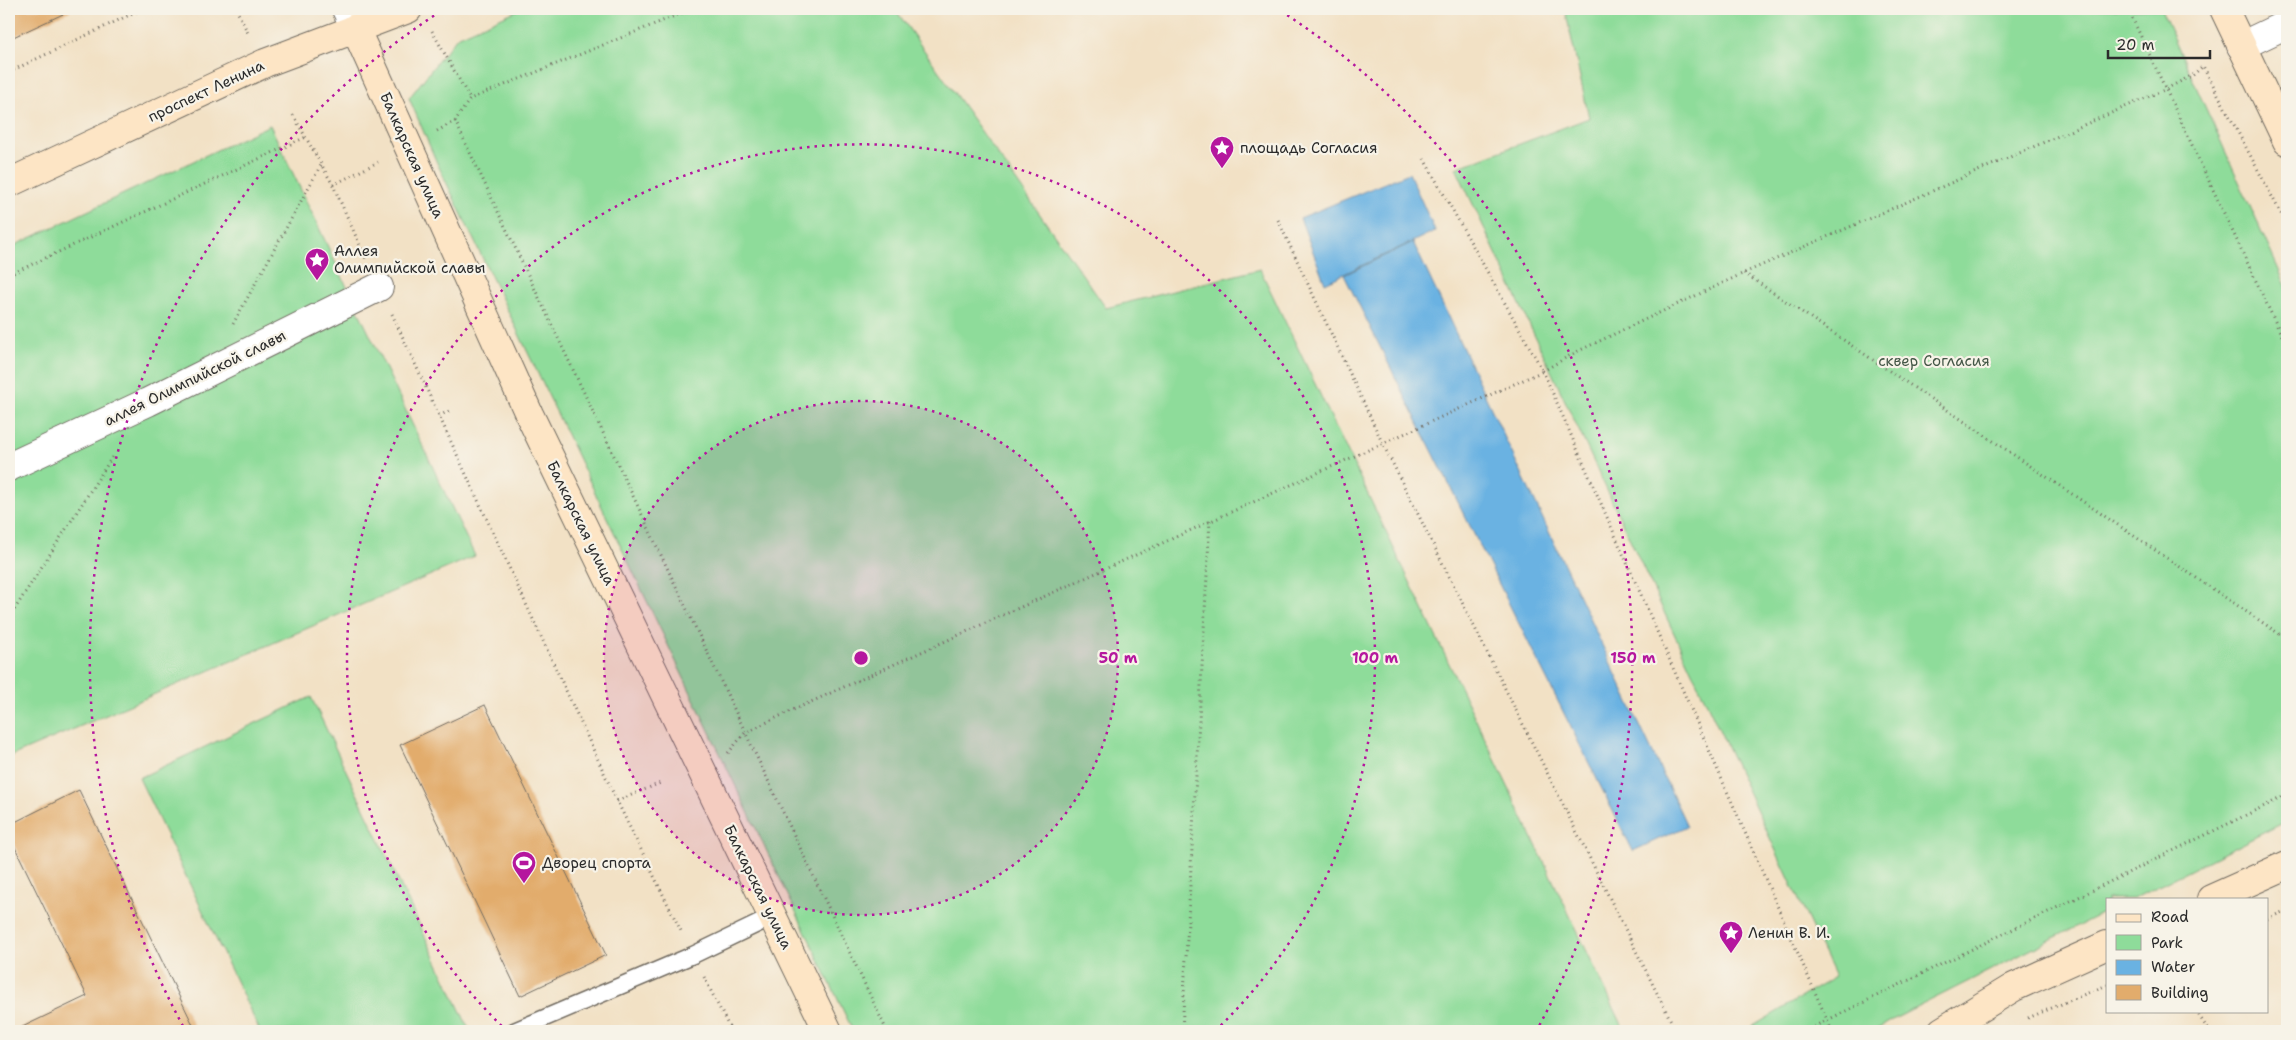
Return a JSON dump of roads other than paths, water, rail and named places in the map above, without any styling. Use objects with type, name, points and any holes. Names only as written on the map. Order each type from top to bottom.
[{"type":"main road","name":"проспект Ленина","points":[[9,183],[265,63],[350,19],[408,9]]},
{"type":"main road","points":[[2224,9],[2287,141]]},
{"type":"main road","name":"Балкарская улица","points":[[350,19],[529,414],[828,1031]]},
{"type":"main road","points":[[2214,898],[2287,865]]},
{"type":"main road","points":[[1942,1031],[2014,987],[2106,945]]},
{"type":"street","points":[[2241,46],[2287,24]]},
{"type":"street","name":"аллея Олимпийской славы","points":[[9,467],[188,382],[379,287]]},
{"type":"lane","points":[[514,1031],[693,955],[772,917]]},
{"type":"water","points":[[1409,173],[1435,231],[1325,283],[1300,218]]},
{"type":"water","points":[[1413,242],[1687,826],[1633,851],[1344,275]]},
{"type":"place","name":"площадь Согласия","points":[[1222,169]]},
{"type":"place","name":"Аллея Олимпийской славы","points":[[317,281]]},
{"type":"place","name":"Дворец спорта","points":[[524,884]]},
{"type":"place","name":"Ленин В. И.","points":[[1731,954]]},
{"type":"park label","name":"сквер Согласия","points":[[1934,361]]}]
